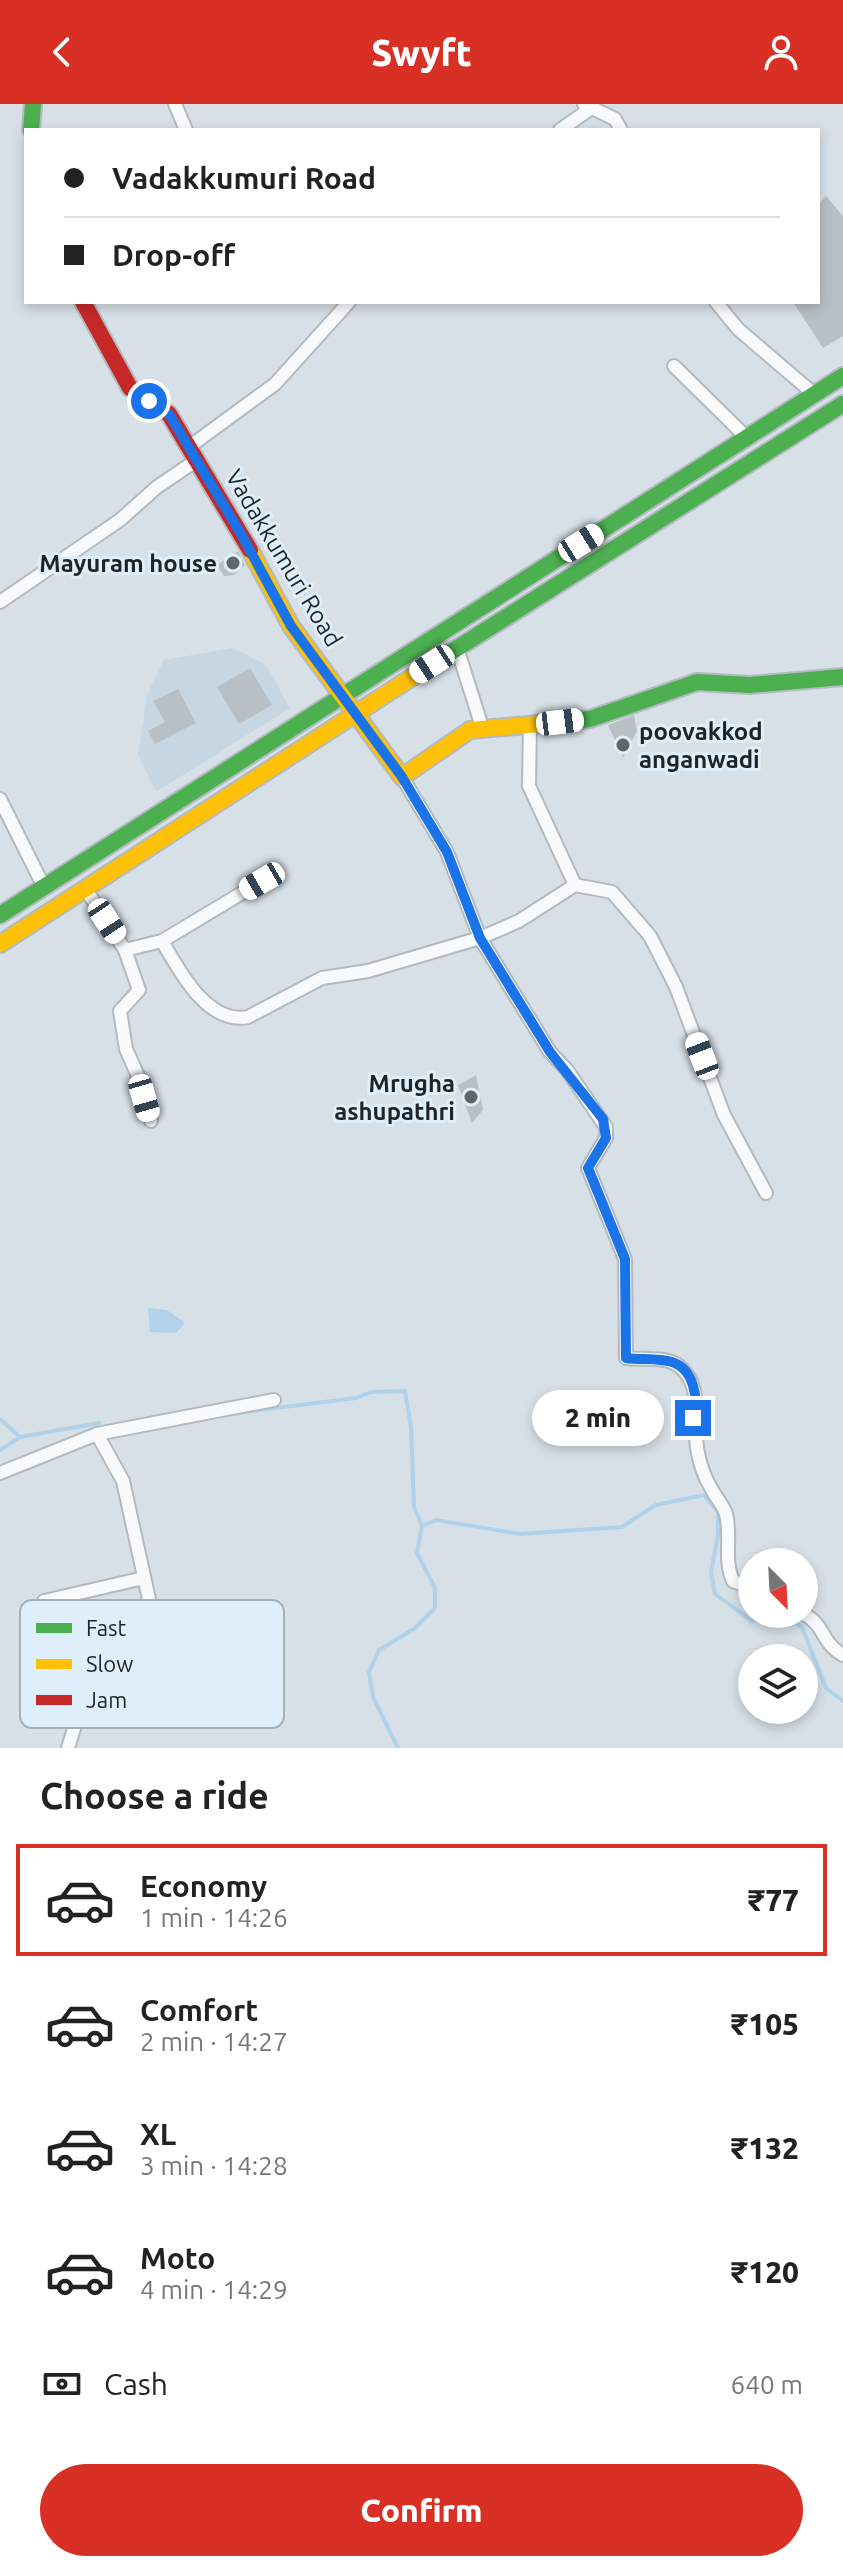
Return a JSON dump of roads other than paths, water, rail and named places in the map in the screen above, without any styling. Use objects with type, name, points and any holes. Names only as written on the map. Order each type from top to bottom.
[{"type":"main road","points":[[31,128],[33,104]]},
{"type":"main road","name":"Vadakkumuri Road","points":[[84,304],[130,388],[169,414],[291,626],[402,777]]},
{"type":"main road","points":[[0,915],[843,376]]},
{"type":"main road","points":[[0,944],[356,712],[843,404]]},
{"type":"main road","points":[[402,777],[470,730],[590,719],[697,682],[750,685],[843,677]]},
{"type":"street","points":[[175,104],[185,128]]},
{"type":"street","points":[[562,128],[587,107],[615,119],[620,128]]},
{"type":"street","points":[[0,602],[120,520],[275,384],[347,304]]},
{"type":"street","points":[[718,304],[738,329],[814,394]]},
{"type":"street","points":[[674,366],[745,436]]},
{"type":"street","points":[[457,648],[483,730]]},
{"type":"street","points":[[530,726],[529,786],[575,885]]},
{"type":"street","points":[[402,777],[447,852],[480,938],[550,1052],[567,1070],[606,1127],[606,1138],[588,1168],[625,1259],[626,1358],[668,1361],[687,1373],[696,1393],[697,1405],[693,1418],[698,1452],[711,1488],[726,1515],[727,1566],[733,1581],[738,1583]]},
{"type":"street","points":[[0,799],[44,887]]},
{"type":"street","points":[[125,950],[162,941],[262,881]]},
{"type":"street","points":[[162,941],[185,979],[210,1006],[238,1019],[248,1017],[322,978],[368,971],[480,938],[519,921],[575,885],[612,892],[650,936],[676,987],[724,1115],[766,1193]]},
{"type":"street","points":[[85,888],[125,950],[139,990],[120,1011],[126,1049],[138,1076],[151,1121]]},
{"type":"street","points":[[0,1473],[97,1434],[274,1400]]},
{"type":"street","points":[[97,1434],[123,1481],[149,1600]]},
{"type":"street","points":[[48,1600],[144,1578]]},
{"type":"street","points":[[818,1622],[829,1647],[843,1655]]},
{"type":"street","points":[[68,1748],[74,1728]]},
{"type":"water","points":[[148,1308],[167,1310],[185,1323],[176,1333],[150,1332]]},
{"type":"waterway","points":[[244,1412],[356,1398],[371,1392],[405,1391],[411,1427],[414,1507],[422,1526]]},
{"type":"waterway","points":[[0,1419],[20,1437],[99,1423]]},
{"type":"waterway","points":[[0,1450],[20,1437]]},
{"type":"waterway","points":[[398,1748],[373,1697],[369,1672],[379,1650],[414,1629],[435,1608],[435,1588],[417,1553],[422,1526],[436,1520],[520,1534],[622,1527],[656,1505],[704,1495],[718,1512],[718,1535],[711,1572],[715,1594],[752,1621],[787,1618],[802,1627],[826,1688],[843,1701]]},
{"type":"place","name":"Mayuram house","points":[[233,563]]},
{"type":"place","name":"poovakkod anganwadi","points":[[623,745]]},
{"type":"place","name":"Mrugha ashupathri","points":[[471,1097]]}]
